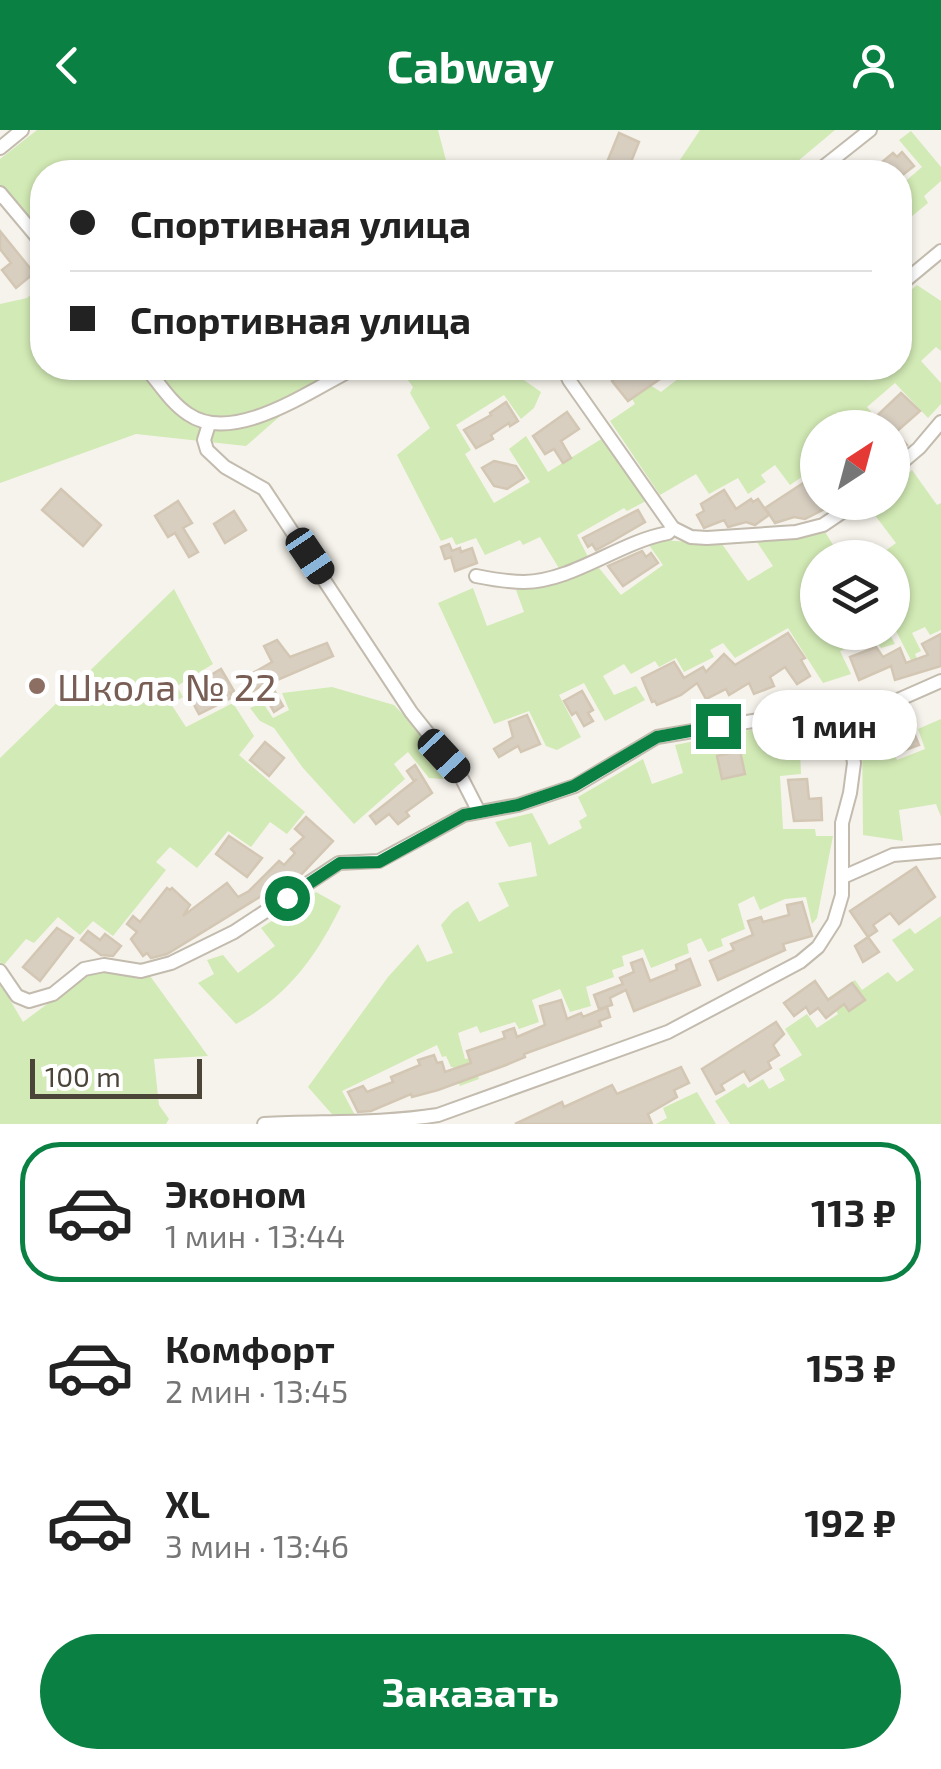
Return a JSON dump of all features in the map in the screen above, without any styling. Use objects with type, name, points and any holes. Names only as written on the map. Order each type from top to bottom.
[{"type":"street","points":[[0,148],[22,130]]},
{"type":"street","points":[[831,160],[870,130]]},
{"type":"street","points":[[0,193],[30,229]]},
{"type":"street","points":[[912,275],[941,251]]},
{"type":"street","points":[[156,380],[180,408],[208,424],[230,426],[331,380]]},
{"type":"street","points":[[569,380],[673,528],[691,537],[708,538],[796,532],[830,520]]},
{"type":"street","points":[[910,456],[941,422]]},
{"type":"street","points":[[208,424],[204,440],[207,450],[225,467],[264,489],[411,712],[458,771],[479,812]]},
{"type":"street","points":[[476,576],[526,582],[550,578],[673,528]]},
{"type":"street","points":[[0,971],[17,996],[29,1002],[52,994],[84,969],[104,966],[142,971],[171,963],[234,932],[340,863],[379,862],[464,815],[518,805],[574,786],[657,737],[812,711],[848,722],[941,680]]},
{"type":"street","points":[[264,1124],[413,1121],[530,1084],[668,1032],[800,962],[818,947],[834,922],[843,878],[842,822],[854,762],[848,722]]},
{"type":"street","points":[[843,878],[893,855],[941,852]]},
{"type":"green space","points":[[37,130],[438,130],[446,160],[30,160],[30,222],[0,185],[0,159]]},
{"type":"green space","points":[[700,130],[835,130],[799,160],[680,160]]},
{"type":"green space","points":[[911,131],[941,167],[941,181],[924,196],[928,203],[912,216],[912,176],[922,167],[899,140]]},
{"type":"green space","points":[[917,285],[941,301],[941,351],[936,347],[921,361],[941,383],[941,404],[928,418],[895,383],[867,407],[870,410],[800,410],[800,478],[790,485],[775,465],[761,475],[766,482],[748,494],[738,478],[709,494],[696,474],[660,495],[610,421],[635,404],[632,399],[650,385],[661,392],[676,380],[912,380],[912,289]]},
{"type":"green space","points":[[30,295],[30,380],[321,380],[246,446],[136,434],[0,483],[0,304]]},
{"type":"green space","points":[[408,380],[524,380],[541,392],[534,408],[521,419],[504,395],[456,425],[471,450],[465,454],[494,503],[530,482],[509,449],[526,436],[548,472],[603,438],[646,501],[627,511],[624,508],[577,535],[588,557],[560,570],[540,537],[523,545],[520,540],[485,555],[476,538],[456,545],[452,537],[441,541],[397,455],[430,428],[410,393],[413,387]]},
{"type":"green space","points":[[910,472],[937,505],[941,503],[941,630],[930,635],[925,627],[912,633],[921,651],[915,654],[921,668],[916,670],[906,650],[910,650],[910,540],[894,540],[879,520],[910,520]]},
{"type":"green space","points":[[823,529],[830,540],[800,540],[800,647],[788,628],[735,658],[723,643],[710,650],[714,657],[684,672],[676,658],[659,667],[655,661],[631,674],[624,664],[603,676],[614,695],[636,686],[645,700],[605,721],[584,683],[559,695],[581,737],[557,750],[546,746],[529,711],[494,724],[438,603],[473,588],[487,626],[524,612],[516,590],[557,584],[599,568],[621,595],[663,565],[649,545],[660,540],[722,544],[748,581],[773,566],[755,539]]},
{"type":"green space","points":[[174,589],[213,664],[177,686],[183,697],[171,704],[186,727],[233,703],[254,736],[239,755],[305,812],[287,834],[270,822],[251,847],[228,831],[197,868],[170,847],[156,862],[166,870],[113,936],[93,921],[80,935],[58,917],[34,943],[26,939],[3,966],[0,758]]},
{"type":"green space","points":[[802,650],[843,650],[840,651],[851,674],[823,683]]},
{"type":"green space","points":[[332,687],[394,705],[448,769],[443,779],[429,778],[408,752],[394,764],[405,779],[354,824],[303,768],[274,728],[260,721],[250,708],[263,703],[273,718],[289,710],[282,693]]},
{"type":"green space","points":[[941,719],[941,817],[936,804],[899,810],[903,841],[863,835],[862,727],[877,723],[882,738],[888,737],[897,760],[925,749],[918,729]]},
{"type":"green space","points":[[769,726],[774,752],[800,750],[801,774],[780,776],[783,829],[815,829],[816,836],[833,836],[817,918],[812,924],[806,897],[785,899],[760,910],[754,896],[738,904],[745,929],[721,939],[723,946],[708,952],[701,938],[687,944],[689,953],[651,968],[643,949],[622,956],[624,966],[612,970],[614,977],[586,987],[591,1006],[570,1012],[560,989],[532,1000],[539,1022],[519,1029],[515,1022],[480,1033],[477,1026],[458,1033],[465,1059],[471,1058],[479,1079],[460,1086],[453,1067],[446,1056],[442,1057],[437,1045],[342,1091],[357,1119],[338,1121],[308,1087],[388,977],[418,944],[427,962],[453,953],[441,925],[453,911],[468,901],[479,922],[509,906],[498,883],[537,876],[531,842],[509,847],[495,822],[532,813],[549,845],[582,828],[579,821],[587,816],[578,797],[643,759],[652,784],[683,773],[675,745]]},
{"type":"green space","points":[[316,892],[341,906],[321,942],[285,988],[236,1024],[198,983],[214,974],[207,960],[223,955],[238,973],[275,946],[261,928]]},
{"type":"green space","points":[[941,916],[941,1124],[730,1124],[715,1101],[744,1083],[748,1088],[763,1079],[769,1089],[785,1080],[779,1069],[802,1055],[785,1029],[807,1014],[817,1028],[838,1014],[828,998],[855,980],[862,990],[888,972],[897,982],[914,970],[892,940],[910,928],[915,934]]},
{"type":"green space","points":[[109,970],[150,976],[208,1056],[154,1059],[159,1105],[169,1119],[166,1124],[0,1124],[0,983],[23,1022],[89,973]]},
{"type":"green space","points":[[697,1092],[716,1124],[656,1124],[667,1118],[663,1108]]},
{"type":"building","points":[[619,133],[639,142],[632,160],[608,160]]},
{"type":"building","points":[[902,152],[909,160],[885,160],[893,153],[897,157]]},
{"type":"building","points":[[0,231],[30,268],[30,276],[16,288],[2,270],[11,263],[0,249]]},
{"type":"building","points":[[613,380],[659,380],[628,401]]},
{"type":"building","points":[[901,393],[920,411],[910,420],[910,410],[883,410]]},
{"type":"building","points":[[506,402],[518,421],[510,426],[509,423],[491,435],[493,439],[476,448],[464,430]]},
{"type":"building","points":[[567,412],[579,429],[561,441],[571,458],[563,463],[554,449],[545,454],[533,436]]},
{"type":"building","points":[[494,461],[516,466],[524,478],[507,489],[494,486],[482,468]]},
{"type":"building","points":[[800,485],[800,518],[775,523],[765,508]]},
{"type":"building","points":[[61,489],[101,525],[83,546],[42,510]]},
{"type":"building","points":[[724,490],[736,509],[758,499],[769,515],[755,525],[746,522],[728,527],[724,520],[704,528],[697,515],[704,511],[701,504]]},
{"type":"building","points":[[178,501],[192,523],[183,528],[198,552],[189,557],[175,533],[168,537],[155,516]]},
{"type":"building","points":[[638,510],[645,522],[596,550],[592,544],[588,547],[583,538]]},
{"type":"building","points":[[234,511],[246,530],[225,543],[214,524]]},
{"type":"building","points":[[449,544],[452,551],[472,548],[477,563],[455,571],[451,557],[445,559],[441,547]]},
{"type":"building","points":[[642,551],[646,557],[651,553],[658,563],[623,586],[608,566]]},
{"type":"building","points":[[788,633],[805,658],[801,660],[810,676],[797,684],[785,667],[770,677],[774,686],[754,694],[749,683],[729,695],[726,689],[706,699],[697,683],[657,705],[642,678],[674,662],[684,678],[703,667],[706,672],[724,654],[735,665]]},
{"type":"building","points":[[941,634],[941,666],[895,680],[891,666],[859,680],[850,657],[878,650],[883,657],[901,650],[906,663],[928,655],[922,644]]},
{"type":"building","points":[[277,640],[290,657],[327,643],[333,656],[270,683],[283,706],[274,712],[260,687],[253,691],[246,677],[272,662],[264,646]]},
{"type":"building","points":[[221,669],[234,691],[230,693],[233,697],[199,714],[186,690]]},
{"type":"building","points":[[582,691],[593,710],[588,713],[593,721],[584,726],[564,701]]},
{"type":"building","points":[[906,714],[919,745],[897,753],[890,731],[884,733],[880,724]]},
{"type":"building","points":[[527,715],[540,744],[521,752],[518,746],[499,757],[494,749],[513,737],[509,722]]},
{"type":"building","points":[[265,742],[284,758],[269,776],[250,760]]},
{"type":"building","points":[[740,751],[745,774],[722,779],[717,756]]},
{"type":"building","points":[[415,765],[432,793],[406,812],[409,816],[398,824],[389,814],[376,824],[370,816],[417,779],[414,781],[407,771]]},
{"type":"building","points":[[807,779],[809,799],[821,798],[822,820],[794,821],[788,780]]},
{"type":"building","points":[[306,817],[333,841],[296,880],[291,883],[286,879],[266,898],[263,895],[167,954],[143,956],[131,939],[137,932],[127,924],[133,916],[140,922],[167,888],[190,905],[183,916],[227,883],[238,897],[249,891],[279,861],[284,865],[295,853],[291,849],[304,837],[295,829]]},
{"type":"building","points":[[229,836],[262,858],[247,877],[216,854]]},
{"type":"building","points":[[916,867],[935,897],[899,924],[890,913],[873,925],[877,931],[868,937],[850,911]]},
{"type":"building","points":[[802,902],[812,936],[783,944],[785,950],[718,980],[710,961],[734,950],[731,944],[753,935],[748,921],[761,917],[763,922],[789,915],[787,905]]},
{"type":"building","points":[[57,928],[73,938],[40,981],[23,967]]},
{"type":"building","points":[[88,931],[100,940],[105,934],[121,946],[113,956],[101,955],[81,940]]},
{"type":"building","points":[[868,937],[879,952],[863,962],[855,946]]},
{"type":"building","points":[[642,959],[650,981],[677,970],[676,965],[690,959],[700,985],[634,1011],[626,990],[610,998],[612,1005],[599,1009],[594,995],[623,984],[620,978],[634,972],[631,963]]},
{"type":"building","points":[[815,981],[828,1000],[852,983],[865,1000],[849,1011],[844,1004],[826,1018],[818,1008],[810,1014],[806,1007],[794,1016],[784,1003]]},
{"type":"building","points":[[561,1000],[567,1019],[607,1007],[610,1017],[599,1021],[601,1026],[524,1054],[525,1057],[506,1065],[438,1090],[412,1097],[411,1094],[371,1111],[358,1112],[348,1092],[363,1086],[367,1092],[393,1082],[391,1077],[434,1055],[445,1072],[471,1063],[467,1051],[505,1038],[503,1032],[514,1028],[517,1037],[545,1025],[540,1006]]},
{"type":"building","points":[[776,1022],[784,1034],[773,1045],[779,1055],[768,1062],[771,1068],[750,1081],[744,1071],[721,1085],[724,1090],[716,1094],[702,1069]]},
{"type":"building","points":[[681,1067],[689,1083],[674,1090],[677,1097],[648,1114],[652,1124],[515,1124],[562,1102],[564,1107],[612,1085],[617,1094]]},
{"type":"place","name":"Школа № 22","points":[[37,686]]},
{"type":"route","points":[[287,898],[340,863],[379,862],[464,815],[518,805],[574,786],[657,737],[718,726]]}]
